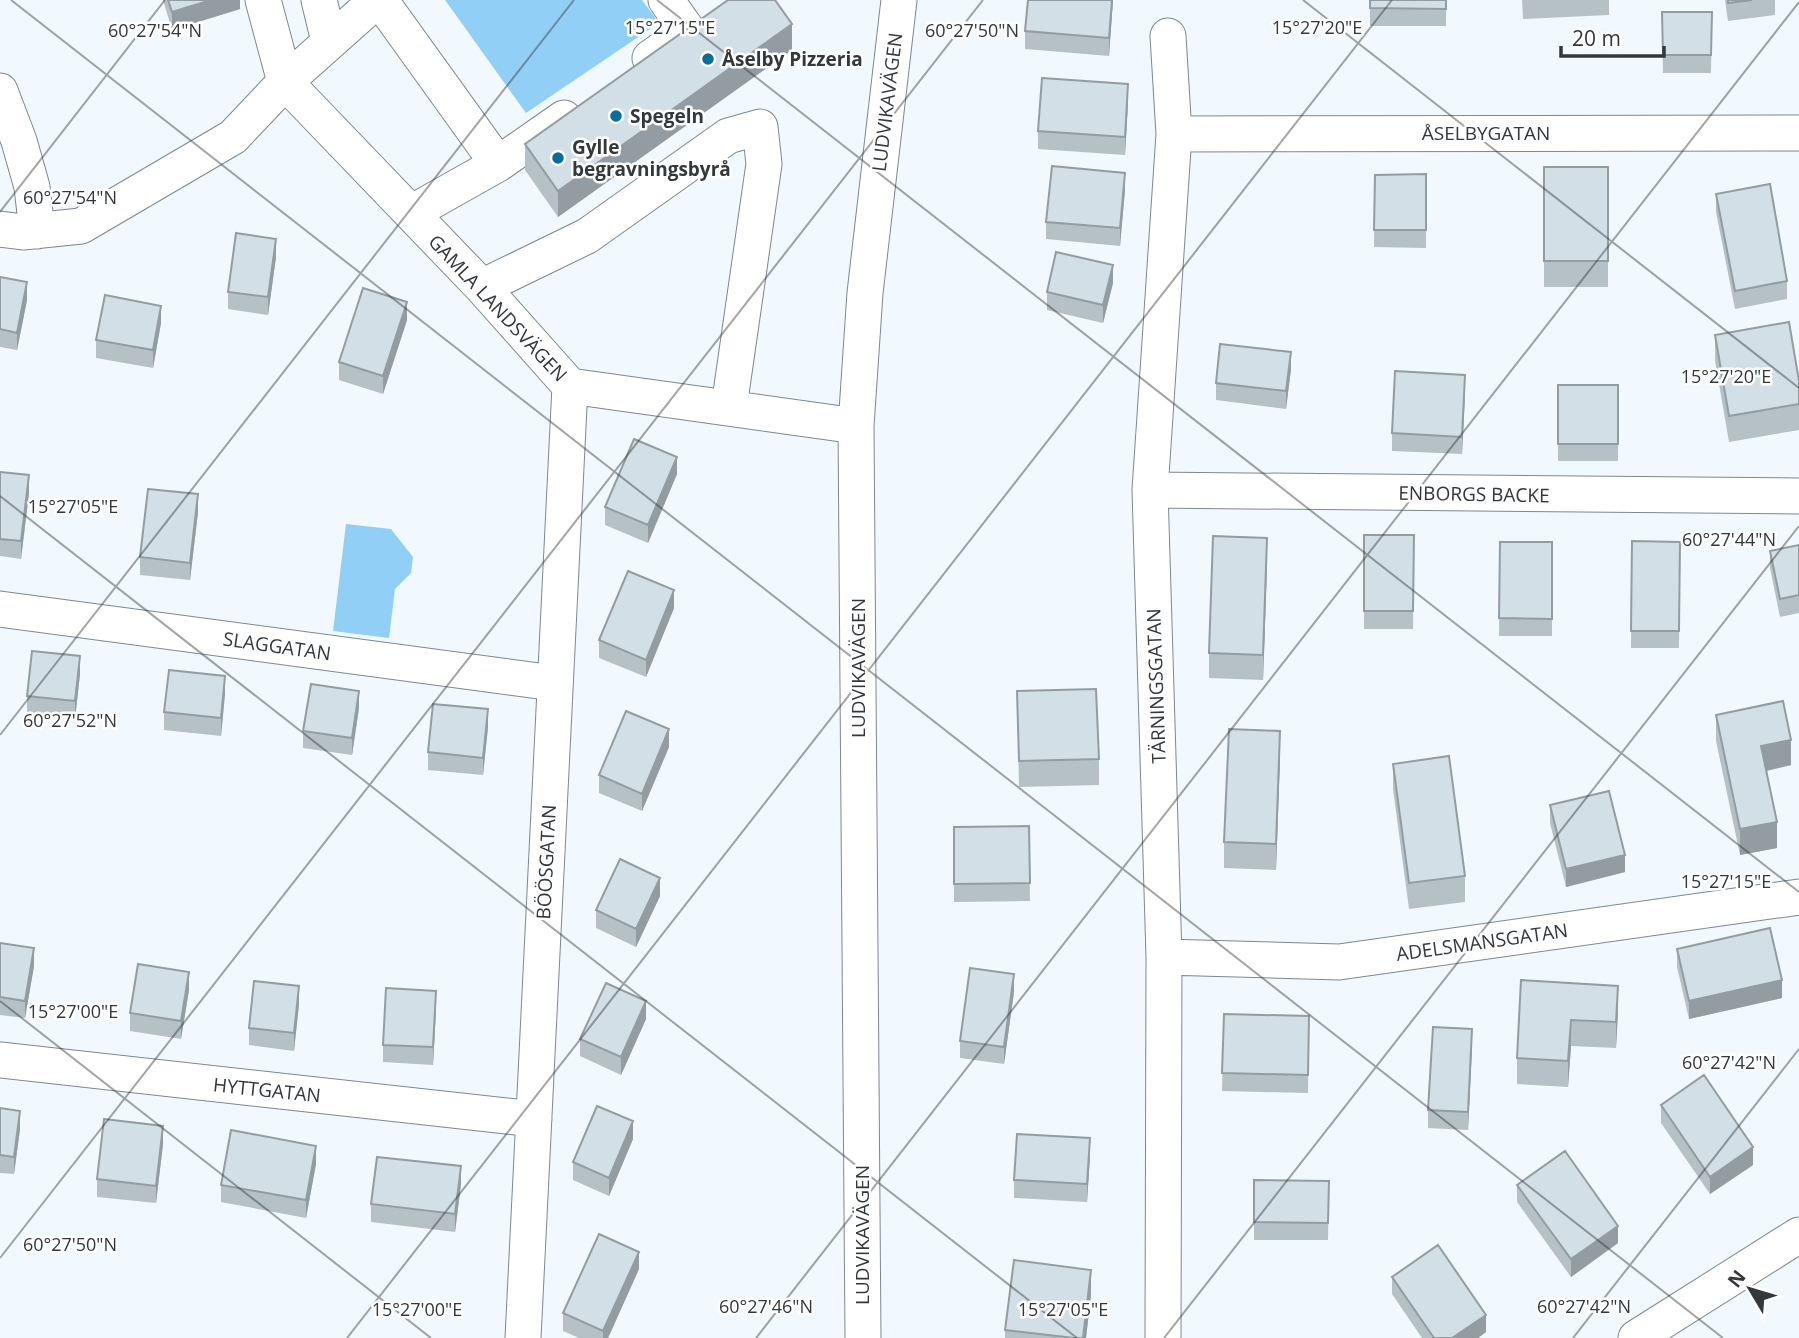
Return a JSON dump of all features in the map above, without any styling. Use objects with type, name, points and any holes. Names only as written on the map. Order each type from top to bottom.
[{"type":"street","points":[[263,0],[285,82]]},
{"type":"street","points":[[319,0],[329,41]]},
{"type":"street","points":[[0,229],[23,232],[81,226],[233,137],[285,82],[378,0],[498,164]]},
{"type":"street","points":[[621,78],[688,31],[666,0]]},
{"type":"street","name":"LUDVIKAVÄGEN","points":[[863,1338],[856,426],[866,293],[899,0]]},
{"type":"street","name":"TÄRNINGSGATAN","points":[[1163,1338],[1164,957],[1150,490],[1174,134],[1168,36]]},
{"type":"street","name":"GAMLA LANDSVÄGEN","points":[[285,82],[482,288],[570,386],[856,426]]},
{"type":"street","points":[[0,91],[19,141],[32,187],[37,231]]},
{"type":"street","points":[[411,213],[498,164],[587,102]]},
{"type":"street","points":[[482,288],[587,236],[728,136],[760,127],[764,164],[729,407]]},
{"type":"street","name":"ÅSELBYGATAN","points":[[1174,134],[1799,133]]},
{"type":"street","name":"BÖÖSGATAN","points":[[523,1338],[570,386]]},
{"type":"street","name":"ENBORGS BACKE","points":[[1150,490],[1799,496]]},
{"type":"street","name":"SLAGGATAN","points":[[0,610],[554,683]]},
{"type":"street","name":"ADELSMANSGATAN","points":[[1164,957],[1339,962],[1799,897]]},
{"type":"street","name":"HYTTGATAN","points":[[0,1060],[534,1119]]},
{"type":"street","points":[[1636,1338],[1799,1235]]},
{"type":"shaded area","points":[[445,0],[642,0],[659,23],[526,113]]},
{"type":"shaded area","points":[[346,524],[391,529],[413,557],[411,573],[395,589],[389,638],[333,631]]},
{"type":"building","points":[[168,0],[211,0],[172,12]]},
{"type":"building","points":[[728,0],[775,0],[792,24],[558,191],[525,144]]},
{"type":"building","points":[[1028,0],[1112,0],[1109,38],[1025,31]]},
{"type":"building","points":[[1370,0],[1446,0],[1446,9],[1370,8]]},
{"type":"building","points":[[1728,0],[1752,0],[1728,3]]},
{"type":"building","points":[[1662,12],[1712,12],[1711,55],[1663,55]]},
{"type":"building","points":[[1042,78],[1128,84],[1125,137],[1038,131]]},
{"type":"building","points":[[1052,166],[1125,173],[1120,228],[1046,222]]},
{"type":"building","points":[[1544,167],[1608,167],[1608,261],[1544,261]]},
{"type":"building","points":[[1426,174],[1426,230],[1374,230],[1375,175]]},
{"type":"building","points":[[1770,184],[1787,281],[1735,291],[1716,194]]},
{"type":"building","points":[[236,233],[276,239],[268,297],[228,292]]},
{"type":"building","points":[[1056,252],[1113,265],[1103,305],[1047,292]]},
{"type":"building","points":[[0,277],[27,282],[17,333],[0,329]]},
{"type":"building","points":[[363,288],[407,302],[383,376],[339,362]]},
{"type":"building","points":[[105,295],[161,306],[153,350],[96,340]]},
{"type":"building","points":[[1789,322],[1799,381],[1799,404],[1729,416],[1715,335]]},
{"type":"building","points":[[1220,344],[1291,352],[1286,391],[1216,383]]},
{"type":"building","points":[[1395,371],[1465,375],[1462,437],[1392,433]]},
{"type":"building","points":[[1558,385],[1618,385],[1618,444],[1558,444]]},
{"type":"building","points":[[634,439],[677,457],[648,525],[605,507]]},
{"type":"building","points":[[0,472],[29,475],[21,541],[0,539]]},
{"type":"building","points":[[148,489],[198,494],[190,563],[140,557]]},
{"type":"building","points":[[1364,535],[1414,535],[1413,611],[1364,611]]},
{"type":"building","points":[[1213,536],[1267,538],[1263,655],[1209,653]]},
{"type":"building","points":[[1632,541],[1680,542],[1679,631],[1631,631]]},
{"type":"building","points":[[1500,542],[1552,542],[1552,619],[1499,618]]},
{"type":"building","points":[[1799,545],[1799,595],[1780,599],[1770,551]]},
{"type":"building","points":[[628,571],[674,590],[646,660],[599,640]]},
{"type":"building","points":[[32,651],[80,656],[75,701],[27,696]]},
{"type":"building","points":[[169,670],[225,676],[221,718],[164,712]]},
{"type":"building","points":[[311,684],[359,691],[352,738],[303,731]]},
{"type":"building","points":[[1096,689],[1099,759],[1019,761],[1017,691]]},
{"type":"building","points":[[1783,701],[1791,740],[1761,746],[1777,822],[1740,829],[1716,715]]},
{"type":"building","points":[[433,704],[488,709],[483,758],[428,752]]},
{"type":"building","points":[[626,711],[669,729],[642,794],[599,775]]},
{"type":"building","points":[[1229,729],[1280,731],[1276,844],[1224,842]]},
{"type":"building","points":[[1449,756],[1465,876],[1409,883],[1393,764]]},
{"type":"building","points":[[1609,791],[1625,855],[1566,869],[1550,805]]},
{"type":"building","points":[[1029,826],[1030,883],[954,884],[954,827]]},
{"type":"building","points":[[620,859],[660,878],[636,929],[596,910]]},
{"type":"building","points":[[1770,928],[1782,980],[1689,1001],[1677,949]]},
{"type":"building","points":[[0,943],[34,948],[25,1001],[0,997]]},
{"type":"building","points":[[138,964],[189,972],[181,1021],[130,1013]]},
{"type":"building","points":[[970,968],[1014,974],[1004,1047],[960,1041]]},
{"type":"building","points":[[1521,980],[1618,986],[1616,1022],[1571,1020],[1568,1061],[1517,1058]]},
{"type":"building","points":[[254,981],[299,986],[294,1033],[249,1028]]},
{"type":"building","points":[[606,983],[646,1001],[621,1057],[580,1039]]},
{"type":"building","points":[[386,988],[436,991],[433,1047],[383,1045]]},
{"type":"building","points":[[1224,1014],[1309,1016],[1308,1075],[1222,1073]]},
{"type":"building","points":[[1433,1027],[1472,1029],[1468,1112],[1428,1110]]},
{"type":"building","points":[[1704,1075],[1753,1147],[1710,1177],[1661,1105]]},
{"type":"building","points":[[597,1106],[633,1121],[609,1178],[573,1162]]},
{"type":"building","points":[[0,1108],[20,1111],[14,1157],[0,1155]]},
{"type":"building","points":[[104,1119],[163,1126],[156,1186],[97,1179]]},
{"type":"building","points":[[231,1130],[316,1146],[306,1200],[221,1185]]},
{"type":"building","points":[[1017,1134],[1090,1138],[1087,1184],[1014,1180]]},
{"type":"building","points":[[1565,1151],[1618,1226],[1571,1259],[1517,1185]]},
{"type":"building","points":[[377,1157],[461,1166],[455,1214],[371,1204]]},
{"type":"building","points":[[1254,1180],[1329,1181],[1328,1223],[1254,1222]]},
{"type":"building","points":[[599,1234],[639,1252],[603,1331],[563,1313]]},
{"type":"building","points":[[1438,1245],[1486,1315],[1452,1338],[1434,1338],[1392,1277]]},
{"type":"building","points":[[1014,1260],[1091,1270],[1083,1338],[1005,1330]]},
{"type":"place","name":"Åselby Pizzeria","points":[[708,59]]},
{"type":"place","name":"Spegeln","points":[[616,116]]},
{"type":"place","name":"Gylle begravningsbyrå","points":[[558,158]]}]
